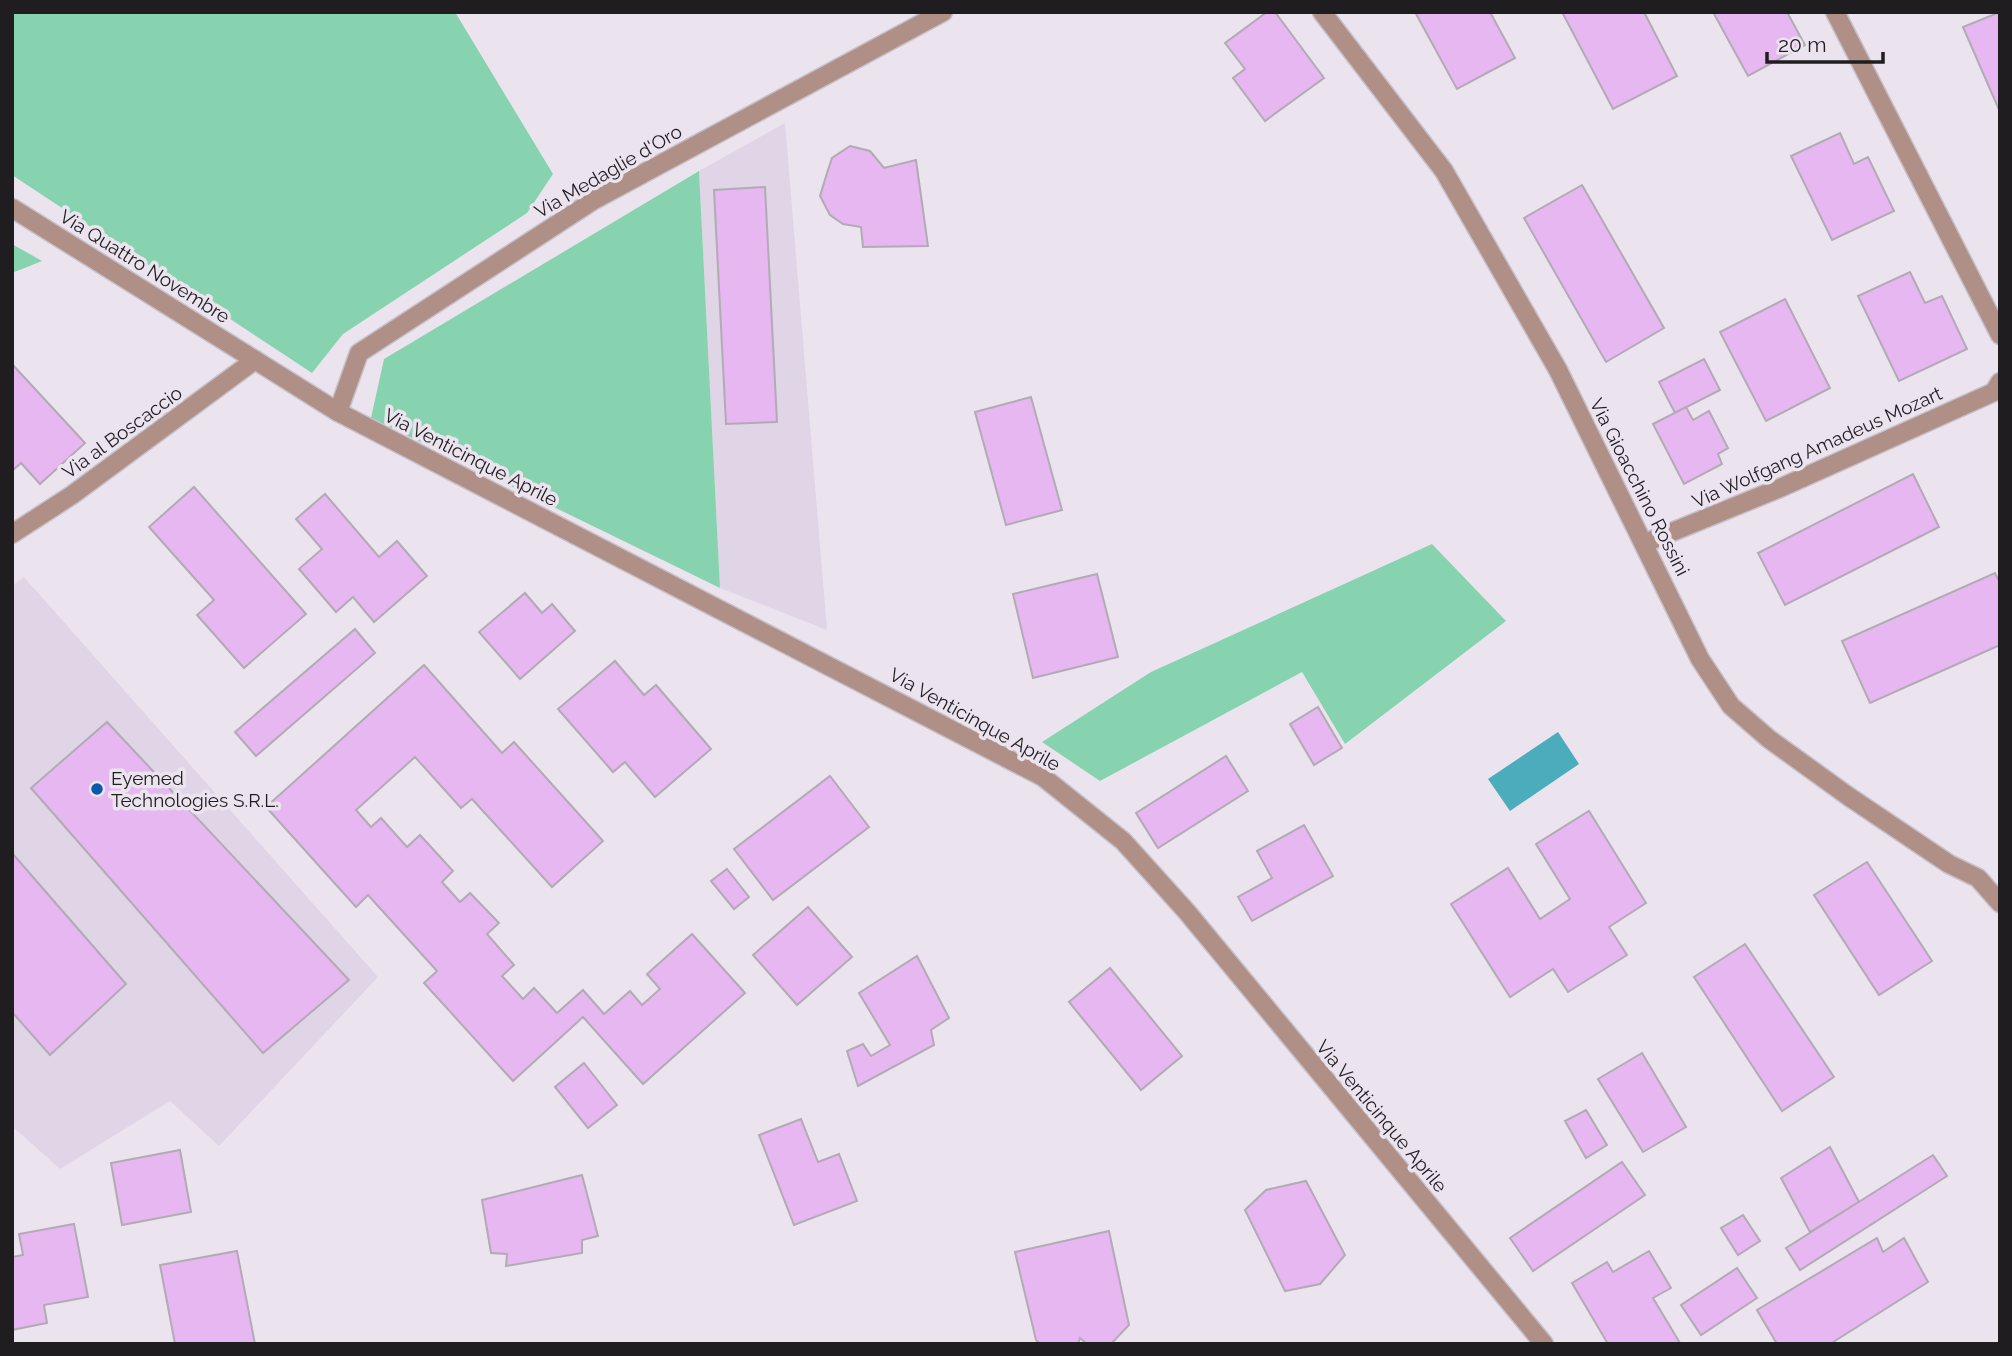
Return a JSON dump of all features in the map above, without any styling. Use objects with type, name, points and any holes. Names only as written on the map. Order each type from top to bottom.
[{"type":"street","name":"Via Medaglie d'Oro","points":[[338,412],[359,353],[594,200],[943,12]]},
{"type":"street","name":"Via Gioacchino Rossini","points":[[1322,12],[1444,171],[1558,370],[1646,543],[1700,659],[1731,706],[1769,739],[1848,796],[1949,864],[1978,878],[2000,903]]},
{"type":"street","points":[[1835,12],[2000,335]]},
{"type":"street","name":"Via Quattro Novembre","points":[[12,208],[255,360]]},
{"type":"street","name":"Via Venticinque Aprile","points":[[255,360],[338,412],[1043,777],[1123,841],[1178,902],[1544,1344]]},
{"type":"street","name":"Via al Boscaccio","points":[[12,534],[72,495],[255,360]]},
{"type":"street","name":"Via Wolfgang Amadeus Mozart","points":[[1646,543],[1780,488],[1994,392],[2000,382]]},
{"type":"shaded area","points":[[785,123],[827,630],[720,588],[699,171]]},
{"type":"shaded area","points":[[24,577],[378,977],[219,1146],[170,1101],[60,1169],[12,1126],[12,586]]},
{"type":"green space","points":[[12,12],[455,12],[553,174],[527,213],[343,334],[312,373],[12,175]]},
{"type":"green space","points":[[699,171],[720,588],[371,418],[384,359]]},
{"type":"green space","points":[[12,244],[42,261],[12,273]]},
{"type":"green space","points":[[1432,544],[1506,621],[1345,744],[1302,672],[1100,781],[1042,742],[1151,672]]},
{"type":"water","points":[[1558,732],[1579,764],[1510,811],[1488,779]]},
{"type":"building","points":[[1267,12],[1275,12],[1324,78],[1265,121],[1233,78],[1245,69],[1225,43]]},
{"type":"building","points":[[1415,12],[1490,12],[1515,58],[1457,89]]},
{"type":"building","points":[[1562,12],[1644,12],[1677,76],[1613,109]]},
{"type":"building","points":[[1713,12],[1787,12],[1805,45],[1748,76]]},
{"type":"building","points":[[2000,12],[2000,112],[1963,27]]},
{"type":"building","points":[[1840,133],[1854,164],[1868,157],[1894,211],[1832,240],[1791,156]]},
{"type":"building","points":[[850,146],[870,151],[884,168],[916,160],[928,246],[863,247],[861,227],[843,224],[830,215],[820,196],[832,158]]},
{"type":"building","points":[[1582,185],[1664,328],[1606,362],[1524,218]]},
{"type":"building","points":[[765,187],[777,422],[726,424],[714,190]]},
{"type":"building","points":[[1910,272],[1925,303],[1942,296],[1967,349],[1899,381],[1858,296]]},
{"type":"building","points":[[1785,299],[1830,388],[1766,421],[1720,332]]},
{"type":"building","points":[[1704,359],[1720,390],[1675,413],[1659,382]]},
{"type":"building","points":[[12,364],[85,443],[40,484],[21,463],[12,471]]},
{"type":"building","points":[[1031,397],[1062,510],[1006,525],[975,412]]},
{"type":"building","points":[[1686,407],[1693,420],[1709,411],[1728,448],[1718,454],[1722,464],[1684,484],[1653,424]]},
{"type":"building","points":[[1913,474],[1939,527],[1785,605],[1758,553]]},
{"type":"building","points":[[194,487],[306,614],[244,668],[197,615],[214,600],[149,527]]},
{"type":"building","points":[[325,494],[379,557],[397,541],[427,576],[374,622],[353,597],[336,612],[299,569],[322,549],[296,519]]},
{"type":"building","points":[[1995,573],[2000,583],[2000,645],[1870,703],[1842,641]]},
{"type":"building","points":[[1097,574],[1118,657],[1033,678],[1013,594]]},
{"type":"building","points":[[525,593],[542,613],[552,604],[575,631],[520,679],[479,632]]},
{"type":"building","points":[[355,629],[375,653],[256,756],[235,732]]},
{"type":"building","points":[[615,661],[644,695],[656,685],[711,749],[655,797],[625,762],[613,772],[558,709]]},
{"type":"building","points":[[424,665],[502,753],[514,742],[603,841],[552,887],[472,799],[461,808],[415,757],[356,810],[371,827],[381,818],[407,847],[420,835],[453,871],[442,882],[460,902],[470,893],[499,923],[487,934],[514,965],[502,976],[523,999],[534,988],[557,1013],[583,990],[604,1014],[630,991],[642,1005],[660,989],[647,974],[692,934],[745,993],[643,1084],[583,1017],[513,1081],[424,983],[437,971],[368,895],[356,907],[266,807]]},
{"type":"building","points":[[1318,707],[1342,748],[1314,765],[1290,724]]},
{"type":"building","points":[[107,722],[349,980],[263,1053],[31,788]]},
{"type":"building","points":[[1226,756],[1248,791],[1158,848],[1136,813]]},
{"type":"building","points":[[830,776],[869,827],[773,900],[734,849]]},
{"type":"building","points":[[1589,811],[1646,903],[1609,927],[1627,955],[1568,992],[1553,969],[1510,997],[1451,904],[1508,868],[1540,919],[1570,899],[1536,844]]},
{"type":"building","points":[[1304,825],[1333,876],[1252,921],[1238,897],[1272,878],[1257,851]]},
{"type":"building","points":[[12,853],[126,984],[50,1055],[12,1012]]},
{"type":"building","points":[[1867,862],[1932,961],[1879,995],[1814,895]]},
{"type":"building","points":[[727,869],[749,897],[734,909],[711,881]]},
{"type":"building","points":[[808,907],[852,957],[797,1005],[753,955]]},
{"type":"building","points":[[1745,944],[1834,1077],[1782,1111],[1694,977]]},
{"type":"building","points":[[917,956],[949,1018],[931,1030],[934,1045],[858,1086],[847,1051],[863,1044],[871,1056],[890,1045],[859,993]]},
{"type":"building","points":[[1110,968],[1182,1056],[1141,1090],[1069,1002]]},
{"type":"building","points":[[1642,1053],[1686,1127],[1643,1152],[1598,1079]]},
{"type":"building","points":[[584,1063],[617,1105],[588,1128],[555,1087]]},
{"type":"building","points":[[1586,1110],[1607,1145],[1586,1158],[1565,1121]]},
{"type":"building","points":[[801,1119],[818,1162],[839,1154],[857,1201],[794,1225],[759,1135]]},
{"type":"building","points":[[1830,1147],[1859,1202],[1810,1232],[1781,1178]]},
{"type":"building","points":[[180,1150],[191,1212],[122,1225],[111,1163]]},
{"type":"building","points":[[1933,1155],[1947,1176],[1800,1270],[1786,1248]]},
{"type":"building","points":[[1622,1162],[1645,1195],[1533,1271],[1510,1238]]},
{"type":"building","points":[[582,1175],[598,1236],[582,1240],[582,1253],[506,1266],[507,1254],[491,1253],[482,1200]]},
{"type":"building","points":[[1306,1181],[1345,1255],[1320,1284],[1285,1291],[1245,1210],[1266,1190]]},
{"type":"building","points":[[1743,1215],[1760,1241],[1738,1255],[1721,1228]]},
{"type":"building","points":[[74,1224],[88,1297],[44,1305],[47,1323],[12,1330],[12,1257],[23,1255],[19,1234]]},
{"type":"building","points":[[1109,1231],[1129,1325],[1111,1344],[1087,1344],[1080,1338],[1078,1344],[1040,1344],[1036,1340],[1015,1252]]},
{"type":"building","points":[[1877,1238],[1883,1252],[1904,1238],[1928,1282],[1830,1344],[1777,1344],[1757,1310]]},
{"type":"building","points":[[237,1251],[255,1344],[175,1344],[160,1265]]},
{"type":"building","points":[[1649,1251],[1671,1288],[1653,1298],[1680,1343],[1608,1344],[1572,1283],[1607,1262],[1613,1272]]},
{"type":"building","points":[[1737,1268],[1757,1298],[1701,1335],[1681,1305]]},
{"type":"place","name":"Eyemed Technologies S.R.L.","points":[[97,789]]}]
